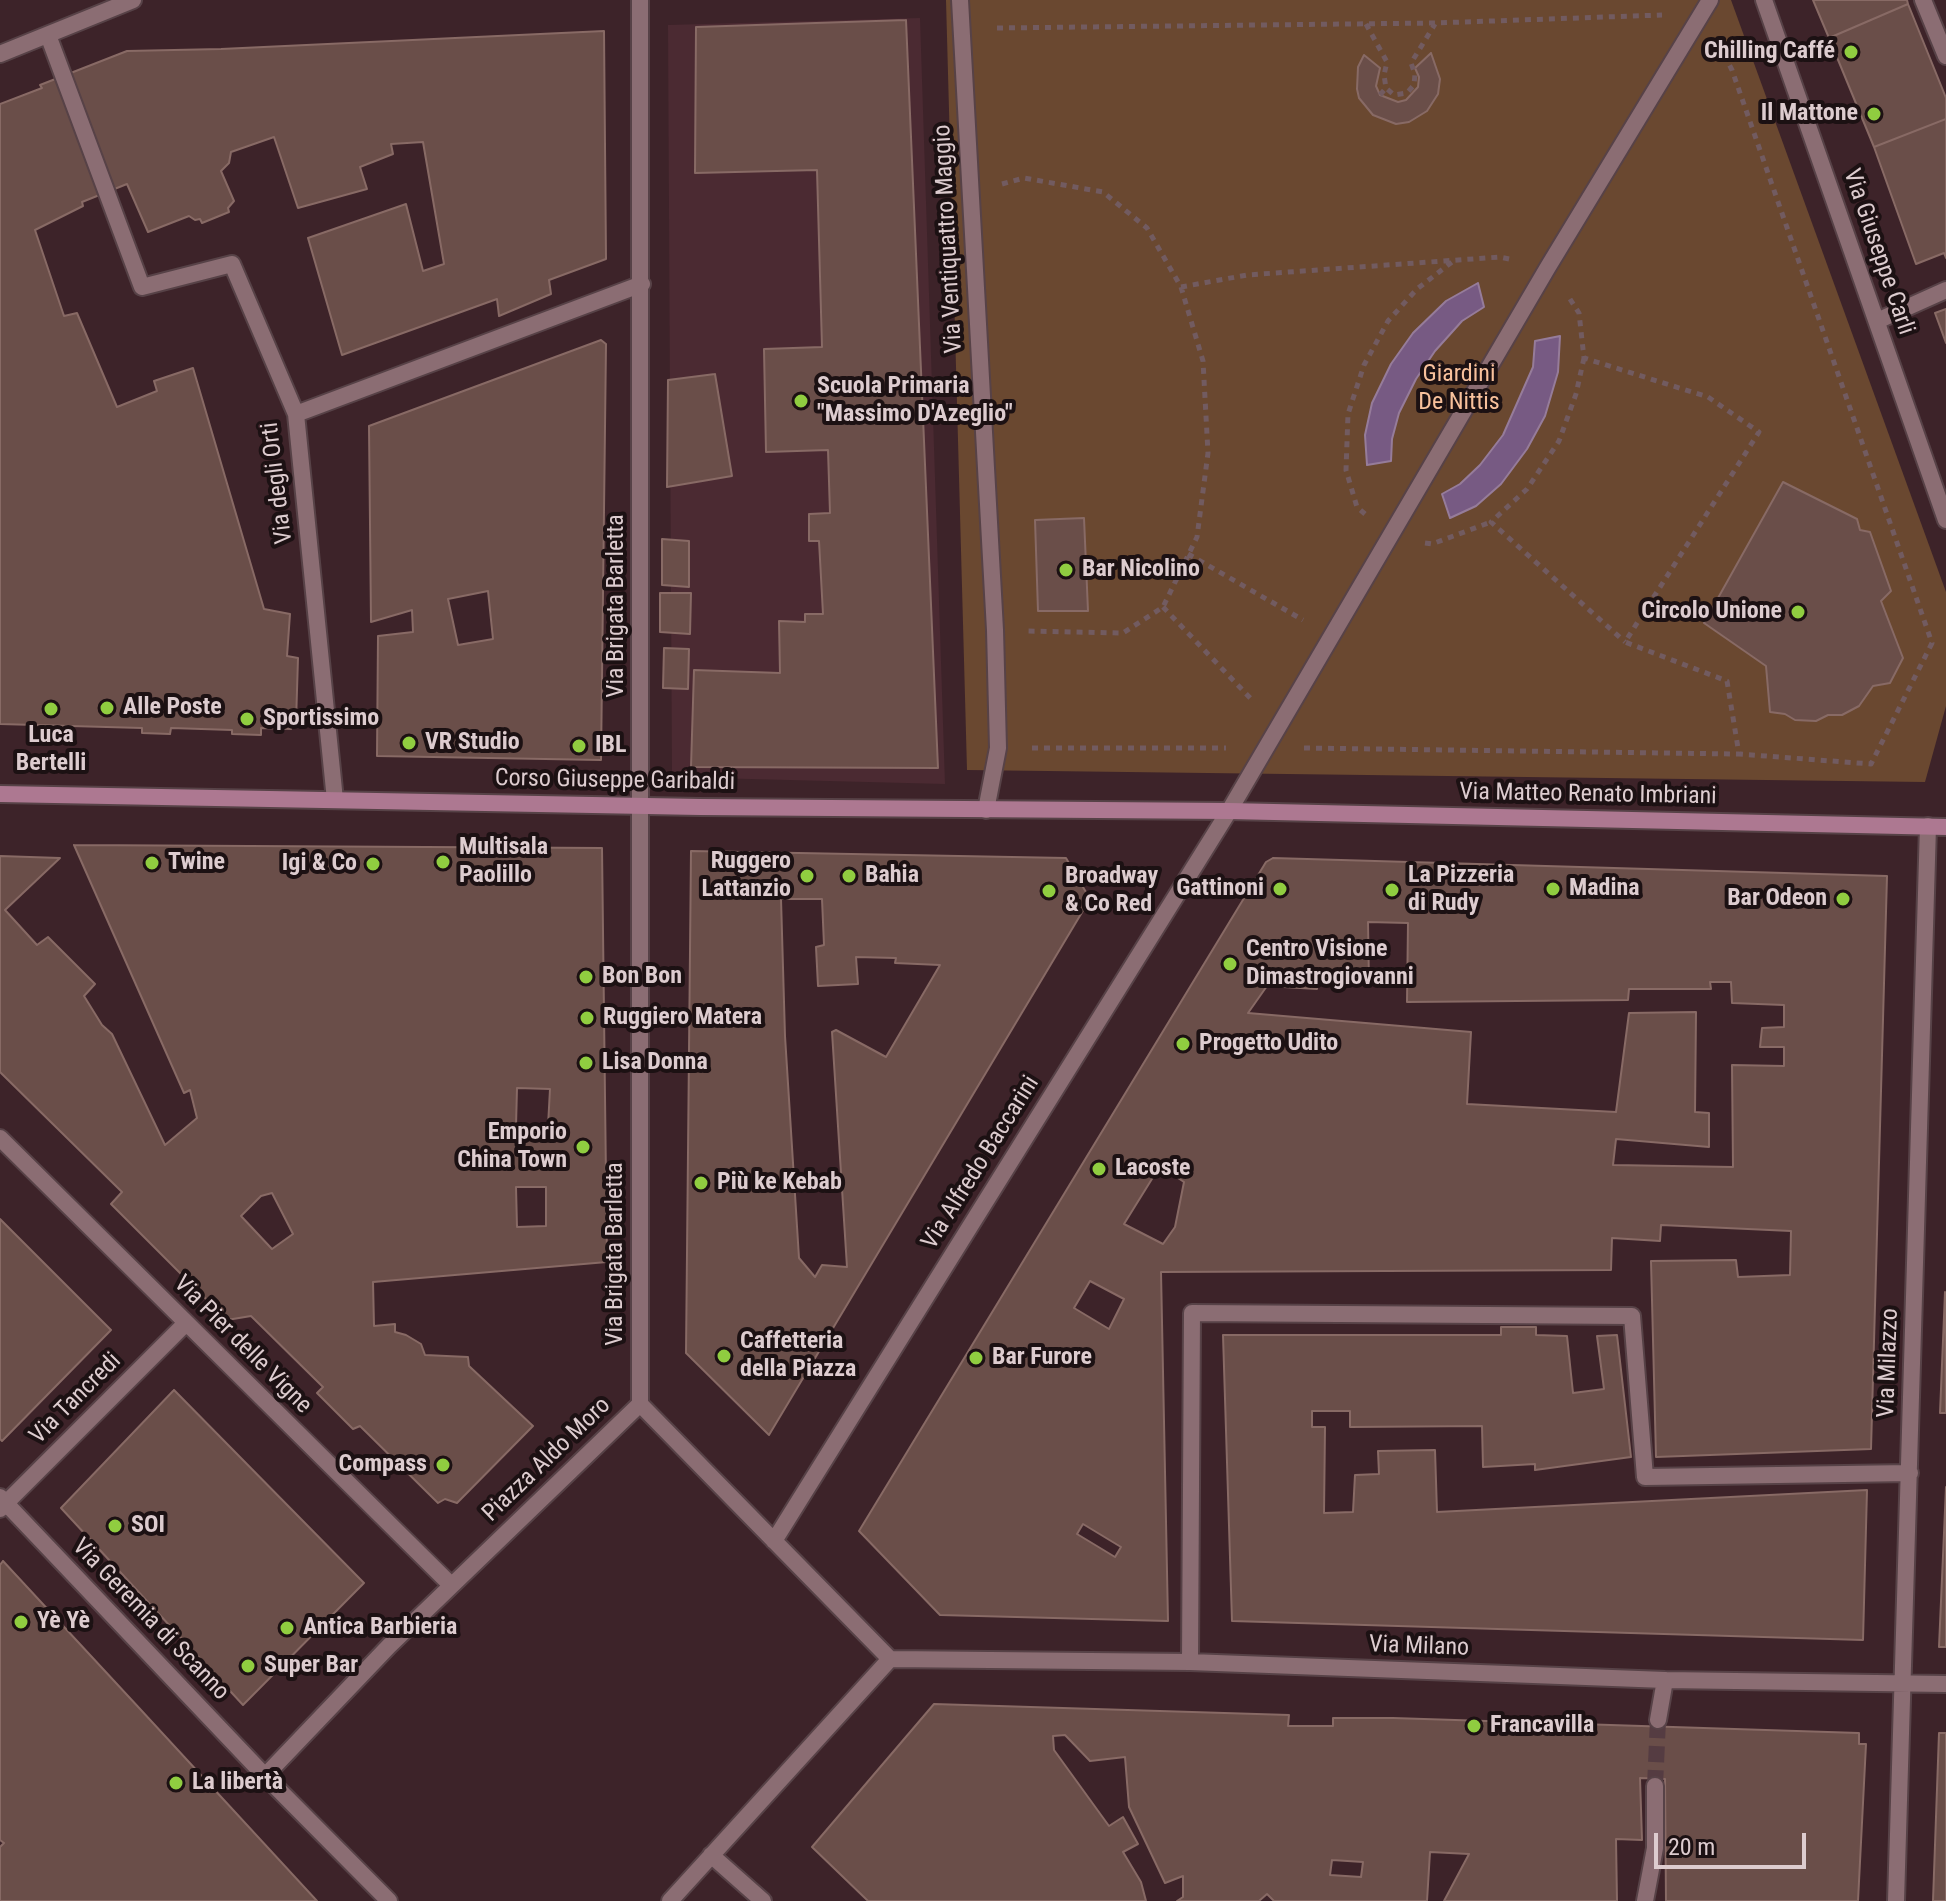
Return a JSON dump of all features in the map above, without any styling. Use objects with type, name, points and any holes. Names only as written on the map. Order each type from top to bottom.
[{"type":"street","points":[[0,54],[133,0]]},
{"type":"street","name":"Via Brigata Barletta","points":[[640,0],[640,1404]]},
{"type":"street","name":"Via Ventiquattro Maggio","points":[[960,0],[995,630],[998,748],[986,810]]},
{"type":"street","name":"Via Alfredo Baccarini","points":[[774,1541],[1229,811],[1548,267],[1710,0]]},
{"type":"street","name":"Via Giuseppe Carli","points":[[1764,0],[1946,520]]},
{"type":"street","points":[[1923,0],[1946,56]]},
{"type":"street","name":"Via degli Orti","points":[[48,35],[142,287],[232,264],[296,414],[335,800]]},
{"type":"street","points":[[296,414],[642,284]]},
{"type":"street","points":[[1877,321],[1946,290]]},
{"type":"street","name":"Corso Giuseppe Garibaldi","points":[[0,794],[641,806],[1229,811]]},
{"type":"street","name":"Via Matteo Renato Imbriani","points":[[1229,811],[1946,827]]},
{"type":"street","name":"Via Milazzo","points":[[1896,1901],[1928,826]]},
{"type":"street","name":"Via Pier delle Vigne","points":[[0,1138],[451,1585]]},
{"type":"street","points":[[1190,1662],[1192,1313],[1632,1316],[1645,1477],[1910,1473]]},
{"type":"street","name":"Via Tancredi","points":[[2,1503],[186,1323]]},
{"type":"street","name":"Piazza Aldo Moro","points":[[265,1776],[389,1646],[640,1404],[890,1659]]},
{"type":"street","name":"Via Geremia di Scanno","points":[[2,1503],[265,1776]]},
{"type":"street","points":[[670,1901],[890,1659]]},
{"type":"street","name":"Via Milano","points":[[890,1659],[1190,1662],[1665,1680],[1946,1684]]},
{"type":"street","points":[[1658,1720],[1665,1680]]},
{"type":"street","points":[[265,1776],[389,1901]]},
{"type":"street","points":[[1645,1901],[1655,1848],[1655,1786]]},
{"type":"street","points":[[711,1855],[763,1901]]},
{"type":"path","points":[[1366,24],[1387,62],[1384,75],[1386,88],[1394,95],[1407,93],[1416,86],[1411,63],[1435,23]]},
{"type":"path","points":[[1380,95],[1386,88]]},
{"type":"path","points":[[971,194],[1024,178],[1103,192],[1147,228],[1181,287],[1203,361],[1208,453],[1197,537],[1163,607],[1123,633],[995,630]]},
{"type":"path","points":[[1181,287],[1247,275],[1500,257],[1548,267],[1579,313],[1584,358],[1576,394],[1559,441],[1527,489],[1491,522],[1432,544],[1389,538],[1357,507],[1346,470],[1348,414],[1364,365],[1388,321],[1417,289],[1453,262]]},
{"type":"path","points":[[1584,358],[1708,397],[1759,432],[1625,642]]},
{"type":"path","points":[[1491,522],[1625,642],[1727,681],[1739,754]]},
{"type":"path","points":[[1188,554],[1331,637]]},
{"type":"path","points":[[1163,607],[1278,727]]},
{"type":"path","points":[[998,748],[1266,747],[1739,754],[1871,764]]},
{"type":"shaded area","name":"Scuola Primaria \"Massimo D'Azeglio\"","points":[[920,18],[945,784],[672,777],[668,25]]},
{"type":"shaded area","points":[[1478,283],[1484,307],[1462,321],[1435,351],[1416,379],[1399,413],[1392,439],[1391,461],[1367,465],[1365,435],[1372,403],[1391,364],[1413,333],[1446,301]]},
{"type":"shaded area","points":[[1560,336],[1558,372],[1545,416],[1527,449],[1501,484],[1476,506],[1450,518],[1442,494],[1460,484],[1480,465],[1503,435],[1533,367],[1535,341]]},
{"type":"green space","name":"Giardini De Nittis","points":[[946,0],[1731,0],[1946,592],[1946,706],[1925,782],[967,770]]},
{"type":"building","points":[[1813,0],[1907,0],[1908,4],[1829,38]]},
{"type":"building","points":[[1908,4],[1946,98],[1946,119],[1874,147],[1829,38]]},
{"type":"building","points":[[906,20],[938,768],[691,767],[694,670],[780,673],[779,621],[805,622],[805,614],[823,614],[819,541],[809,541],[809,514],[830,513],[828,450],[766,452],[764,349],[822,347],[817,170],[695,173],[696,27]]},
{"type":"building","points":[[604,31],[606,259],[549,280],[551,294],[499,316],[497,299],[342,355],[308,238],[406,204],[423,271],[444,264],[423,142],[391,144],[393,154],[360,167],[367,189],[298,208],[274,137],[231,152],[229,163],[221,171],[234,201],[228,208],[229,212],[202,223],[200,219],[189,216],[148,232],[127,184],[82,202],[83,206],[35,230],[64,316],[77,313],[117,407],[157,391],[154,381],[193,368],[264,609],[290,614],[287,656],[298,658],[296,723],[292,722],[291,729],[261,728],[261,735],[232,734],[232,730],[171,728],[170,734],[142,733],[142,728],[0,724],[0,104],[127,51]]},
{"type":"building","points":[[1431,53],[1440,79],[1438,94],[1427,111],[1409,122],[1396,124],[1373,115],[1359,98],[1358,67],[1364,55],[1380,68],[1376,86],[1380,95],[1398,102],[1406,100],[1418,87],[1419,77],[1415,68]]},
{"type":"building","points":[[1946,119],[1946,258],[1944,253],[1916,264],[1874,147]]},
{"type":"building","points":[[1946,309],[1946,343],[1935,313]]},
{"type":"building","points":[[601,340],[606,344],[601,760],[377,756],[378,636],[413,632],[412,610],[371,622],[369,426]],"holes":[[[488,591],[493,639],[458,645],[448,599]]]},
{"type":"building","points":[[715,374],[732,476],[667,487],[668,380]]},
{"type":"building","name":"Circolo Unione","points":[[1783,482],[1857,519],[1860,530],[1870,532],[1891,591],[1881,601],[1903,658],[1890,683],[1873,686],[1859,706],[1842,715],[1828,715],[1816,721],[1795,720],[1785,714],[1770,712],[1766,666],[1704,623]]},
{"type":"building","points":[[1084,518],[1088,611],[1038,611],[1035,520]]},
{"type":"building","points":[[662,539],[689,541],[689,587],[662,585]]},
{"type":"building","points":[[660,593],[691,593],[690,634],[660,632]]},
{"type":"building","points":[[664,648],[689,649],[688,689],[663,688]]},
{"type":"building","points":[[74,845],[602,848],[607,1262],[373,1282],[374,1326],[395,1324],[395,1332],[421,1344],[425,1355],[468,1357],[469,1366],[533,1426],[457,1503],[445,1499],[438,1503],[360,1426],[353,1429],[317,1393],[323,1387],[251,1316],[227,1320],[111,1204],[122,1192],[0,1072],[0,856],[60,858],[5,910],[37,945],[48,937],[95,984],[84,996],[102,1025],[112,1034],[165,1145],[197,1118],[190,1090],[184,1093]],"holes":[[[517,1088],[550,1089],[548,1126],[516,1126]],[[516,1187],[546,1187],[546,1226],[517,1227]],[[272,1193],[293,1234],[272,1249],[241,1216],[261,1196]]]},
{"type":"building","points":[[691,851],[1066,858],[1090,899],[769,1435],[686,1353]],"holes":[[[781,899],[822,899],[824,945],[816,947],[818,986],[858,984],[856,957],[896,958],[895,963],[940,965],[886,1057],[836,1030],[832,1032],[847,1267],[822,1265],[815,1277],[799,1258],[785,1036]]]},
{"type":"building","points":[[1273,858],[1887,876],[1871,1449],[1656,1457],[1651,1261],[1736,1260],[1738,1277],[1790,1275],[1791,1231],[1661,1225],[1660,1241],[1612,1238],[1611,1270],[1161,1272],[1168,1621],[940,1615],[859,1531],[1266,862]],"holes":[[[1368,922],[1408,923],[1407,1002],[1628,1000],[1629,989],[1711,989],[1710,982],[1731,982],[1732,1003],[1784,1005],[1784,1027],[1762,1028],[1760,1047],[1784,1047],[1784,1066],[1732,1065],[1733,1167],[1613,1165],[1616,1139],[1709,1147],[1709,1113],[1695,1112],[1696,1012],[1629,1013],[1616,1112],[1467,1104],[1471,1032],[1248,1013],[1267,986],[1317,989],[1318,980],[1369,983]],[[1160,1166],[1184,1182],[1175,1227],[1163,1244],[1124,1224]],[[1090,1281],[1124,1299],[1109,1329],[1074,1308]],[[1083,1524],[1121,1547],[1115,1557],[1077,1534]]]},
{"type":"building","points":[[0,1219],[111,1330],[2,1441],[0,1439]]},
{"type":"building","points":[[1945,1292],[1946,1413],[1940,1413]]},
{"type":"building","points":[[1501,1327],[1536,1327],[1536,1335],[1567,1336],[1573,1393],[1604,1389],[1597,1336],[1617,1335],[1631,1457],[1535,1470],[1535,1464],[1483,1467],[1482,1426],[1350,1427],[1350,1411],[1312,1411],[1312,1427],[1325,1427],[1324,1513],[1353,1512],[1355,1475],[1379,1474],[1378,1451],[1435,1450],[1437,1512],[1867,1490],[1863,1640],[1232,1621],[1223,1335],[1501,1335]]},
{"type":"building","points":[[174,1390],[364,1583],[243,1705],[61,1508]]},
{"type":"building","points":[[1946,1487],[1946,1647],[1939,1647]]},
{"type":"building","points":[[3,1561],[317,1901],[0,1901],[0,1847],[4,1843],[0,1840],[0,1565]]},
{"type":"building","points":[[934,1704],[1289,1715],[1288,1726],[1333,1726],[1333,1718],[1393,1718],[1859,1733],[1859,1744],[1866,1744],[1858,1901],[1666,1901],[1665,1779],[1640,1778],[1642,1840],[1616,1839],[1617,1901],[1444,1901],[1469,1854],[1430,1852],[1427,1901],[1274,1901],[1267,1894],[1259,1901],[1177,1901],[1183,1897],[1183,1876],[1165,1883],[1129,1807],[1125,1757],[1090,1761],[1065,1735],[1053,1736],[1054,1750],[1109,1826],[1123,1817],[1138,1844],[1123,1852],[1141,1882],[1146,1901],[868,1901],[812,1847]],"holes":[[[1332,1860],[1363,1862],[1361,1877],[1330,1875]]]},
{"type":"building","points":[[1939,1733],[1946,1733],[1946,1901],[1933,1901]]},
{"type":"tunnel","points":[[1655,1786],[1658,1720]]},
{"type":"place","name":"Chilling Caffé","points":[[1851,52]]},
{"type":"place","name":"Il Mattone","points":[[1874,114]]},
{"type":"place","name":"Scuola Primaria \"Massimo D'Azeglio\"","points":[[801,401]]},
{"type":"place","name":"Bar Nicolino","points":[[1066,570]]},
{"type":"place","name":"Circolo Unione","points":[[1798,612]]},
{"type":"place","name":"Alle Poste","points":[[107,708]]},
{"type":"place","name":"Luca Bertelli","points":[[51,709]]},
{"type":"place","name":"Sportissimo","points":[[247,719]]},
{"type":"place","name":"VR Studio","points":[[409,743]]},
{"type":"place","name":"IBL","points":[[579,746]]},
{"type":"place","name":"Multisala Paolillo","points":[[443,862]]},
{"type":"place","name":"Twine","points":[[152,863]]},
{"type":"place","name":"Igi & Co","points":[[373,864]]},
{"type":"place","name":"Ruggero Lattanzio","points":[[807,876]]},
{"type":"place","name":"Bahia","points":[[849,876]]},
{"type":"place","name":"Gattinoni","points":[[1280,889]]},
{"type":"place","name":"Madina","points":[[1553,889]]},
{"type":"place","name":"La Pizzeria di Rudy","points":[[1392,890]]},
{"type":"place","name":"Broadway & Co Red","points":[[1049,891]]},
{"type":"place","name":"Bar Odeon","points":[[1843,899]]},
{"type":"place","name":"Centro Visione Dimastrogiovanni","points":[[1230,964]]},
{"type":"place","name":"Bon Bon","points":[[586,977]]},
{"type":"place","name":"Ruggiero Matera","points":[[587,1018]]},
{"type":"place","name":"Progetto Udito","points":[[1183,1044]]},
{"type":"place","name":"Lisa Donna","points":[[586,1063]]},
{"type":"place","name":"Emporio China Town","points":[[583,1147]]},
{"type":"place","name":"Lacoste","points":[[1099,1169]]},
{"type":"place","name":"Più ke Kebab","points":[[701,1183]]},
{"type":"place","name":"Caffetteria della Piazza","points":[[724,1356]]},
{"type":"place","name":"Bar Furore","points":[[976,1358]]},
{"type":"place","name":"Compass","points":[[443,1465]]},
{"type":"place","name":"SOI","points":[[115,1526]]},
{"type":"place","name":"Yè Yè","points":[[21,1622]]},
{"type":"place","name":"Antica Barbieria","points":[[287,1628]]},
{"type":"place","name":"Super Bar","points":[[248,1666]]},
{"type":"place","name":"Francavilla","points":[[1474,1726]]},
{"type":"place","name":"La libertà","points":[[176,1783]]}]
